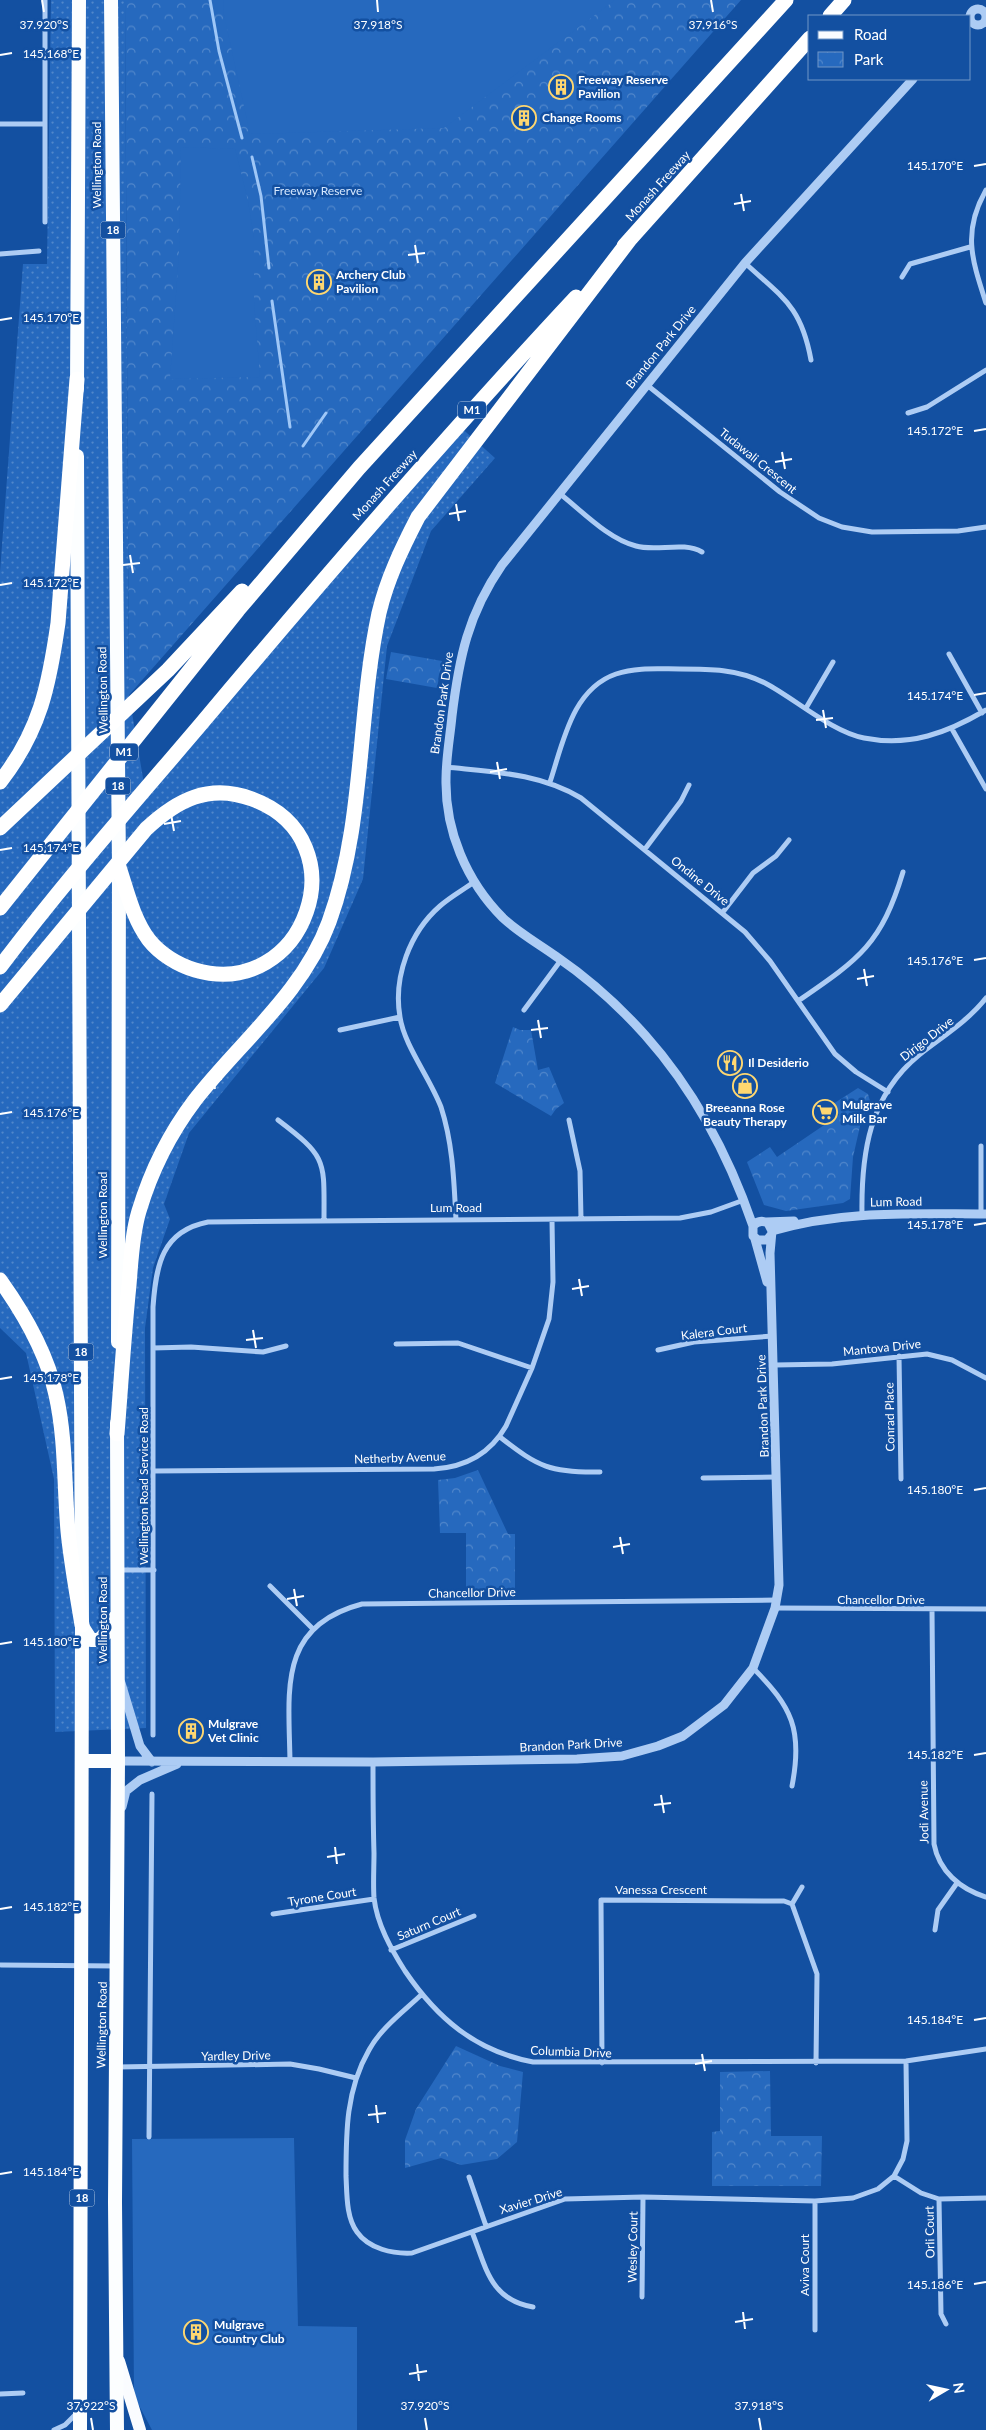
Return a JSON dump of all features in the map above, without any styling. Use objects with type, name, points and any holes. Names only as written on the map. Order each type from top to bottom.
[{"type":"highway","name":"Wellington Road","points":[[79,0],[77,379],[82,1625],[80,2430]]},
{"type":"highway","name":"Wellington Road","points":[[111,0],[119,867]]},
{"type":"highway","name":"M1","points":[[0,908],[232,618],[359,468],[786,0]]},
{"type":"highway","points":[[831,15],[844,0]]},
{"type":"highway","name":"Monash Freeway","points":[[0,967],[73,876],[352,544],[497,381],[631,238],[808,40]]},
{"type":"highway","points":[[117,1434],[132,1253],[138,1213],[152,1174],[178,1125],[196,1100],[284,997],[310,960],[329,924],[350,846],[371,662],[380,611],[394,565],[418,517],[443,482],[518,388],[631,238]]},
{"type":"highway","points":[[0,782],[16,762],[31,732],[41,710],[51,671],[58,623],[77,379]]},
{"type":"highway","points":[[0,828],[168,670],[359,468]]},
{"type":"highway","points":[[0,1006],[146,829],[171,807],[193,797],[215,793],[234,794],[258,801],[282,816],[304,842],[310,860],[312,884],[305,920],[282,951],[253,968],[221,974],[206,973],[184,967],[159,951],[148,939],[122,892],[119,867]]},
{"type":"highway","name":"Wellington Road","points":[[117,2430],[117,1434],[122,892]]},
{"type":"highway","points":[[0,1280],[32,1329],[46,1362],[56,1396],[64,1456],[68,1532],[82,1625],[87,1636],[94,1641],[99,1640],[110,1629],[118,1610]]},
{"type":"highway","points":[[82,1761],[118,1761]]},
{"type":"main road","points":[[117,2356],[140,2430]]},
{"type":"street","points":[[45,0],[45,222]]},
{"type":"street","points":[[984,6],[985,23],[977,24],[971,22],[972,12],[984,6]]},
{"type":"street","name":"Brandon Park Drive","points":[[772,1312],[764,1266],[752,1233],[753,1226],[720,1144],[675,1071],[625,1014],[600,990],[509,923],[474,882],[453,832],[446,800],[446,767],[459,662],[471,621],[496,574],[745,263],[911,80]]},
{"type":"street","points":[[0,124],[45,124]]},
{"type":"street","points":[[986,190],[974,218],[970,247],[986,303]]},
{"type":"street","points":[[902,276],[910,264],[970,247]]},
{"type":"street","points":[[0,254],[39,252]]},
{"type":"street","points":[[745,263],[785,300],[797,314],[804,327],[812,360]]},
{"type":"street","points":[[908,413],[932,405],[986,370]]},
{"type":"street","name":"Tudawali Crescent","points":[[647,385],[780,492],[819,518],[842,527],[872,532],[958,531],[986,527]]},
{"type":"street","points":[[560,493],[616,538],[627,543],[648,548],[692,548],[702,552]]},
{"type":"street","points":[[550,782],[575,711],[593,688],[615,674],[642,669],[726,670],[758,679],[844,732],[865,738],[920,738],[952,729],[984,712],[949,654]]},
{"type":"street","points":[[806,708],[833,662]]},
{"type":"street","points":[[952,729],[986,789]]},
{"type":"street","name":"Ondine Drive","points":[[446,767],[525,776],[550,782],[581,798],[723,912],[763,952],[841,1061],[888,1092]]},
{"type":"street","points":[[645,849],[681,801],[689,784]]},
{"type":"street","points":[[723,912],[753,873],[776,856],[789,840]]},
{"type":"street","points":[[798,1001],[848,967],[870,945],[887,915],[903,872]]},
{"type":"street","points":[[456,1220],[452,1159],[444,1118],[430,1079],[412,1048],[400,1017],[402,970],[415,936],[441,904],[474,882]]},
{"type":"street","points":[[524,1010],[561,960]]},
{"type":"street","name":"Dirigo Drive","points":[[862,1215],[864,1154],[873,1122],[888,1092],[912,1061],[963,1023],[986,998]]},
{"type":"street","points":[[340,1030],[400,1017]]},
{"type":"street","points":[[278,1120],[305,1141],[320,1160],[324,1177],[324,1221]]},
{"type":"street","points":[[569,1120],[580,1170],[581,1219]]},
{"type":"street","points":[[980,1146],[984,1214]]},
{"type":"street","name":"Brandon Park Drive","points":[[118,1761],[372,1762],[577,1759],[622,1756],[658,1746],[683,1736],[724,1705],[753,1668],[776,1604],[780,1567],[771,1233],[764,1222],[744,1200]]},
{"type":"street","name":"Lum Road","points":[[171,1240],[188,1228],[208,1222],[552,1220],[690,1217],[744,1200]]},
{"type":"street","name":"Lum Road","points":[[764,1222],[806,1221],[862,1215],[984,1214]]},
{"type":"street","name":"Netherby Avenue","points":[[153,1471],[448,1468],[480,1456],[500,1437],[532,1368],[546,1331],[552,1301],[552,1220]]},
{"type":"street","name":"Lum Road","points":[[771,1233],[806,1221]]},
{"type":"street","points":[[753,1226],[764,1222]]},
{"type":"street","points":[[755,1239],[764,1241],[771,1233]]},
{"type":"street","name":"Wellington Road Service Road","points":[[153,1735],[153,1306],[156,1276],[162,1256],[171,1240]]},
{"type":"street","name":"Kalera Court","points":[[658,1350],[694,1342],[773,1336]]},
{"type":"street","points":[[396,1344],[458,1343],[532,1368]]},
{"type":"street","points":[[153,1348],[263,1352],[286,1346]]},
{"type":"street","name":"Mantova Drive","points":[[775,1366],[832,1364],[927,1354],[941,1356],[966,1366],[986,1378]]},
{"type":"street","name":"Conrad Place","points":[[899,1356],[901,1479]]},
{"type":"street","points":[[500,1437],[530,1460],[552,1470],[600,1472]]},
{"type":"street","points":[[703,1478],[777,1477]]},
{"type":"street","points":[[118,1570],[154,1570]]},
{"type":"street","points":[[270,1586],[312,1628]]},
{"type":"street","name":"Chancellor Drive","points":[[290,1762],[289,1686],[291,1670],[298,1652],[312,1628],[345,1608],[362,1604],[776,1604],[932,1610],[986,1609]]},
{"type":"street","name":"Jodi Avenue","points":[[932,1610],[934,1844],[936,1856],[944,1870],[957,1883],[973,1894],[986,1897]]},
{"type":"street","points":[[753,1668],[780,1698],[793,1722],[798,1758],[792,1786]]},
{"type":"street","points":[[118,1673],[140,1746],[152,1762]]},
{"type":"street","points":[[118,1822],[126,1791],[140,1780],[179,1762]]},
{"type":"street","name":"Columbia Drive","points":[[372,1762],[374,1899],[391,1950],[421,1995],[440,2016],[477,2042],[514,2058],[533,2062],[602,2063],[906,2061],[986,2049]]},
{"type":"street","points":[[149,2137],[152,1794]]},
{"type":"street","points":[[935,1930],[938,1910],[957,1883]]},
{"type":"street","points":[[802,1887],[792,1904],[817,1974],[816,2063]]},
{"type":"street","name":"Tyrone Court","points":[[273,1914],[374,1899]]},
{"type":"street","name":"Vanessa Crescent","points":[[602,2063],[601,1900],[784,1901],[792,1904]]},
{"type":"street","name":"Saturn Court","points":[[391,1950],[474,1916]]},
{"type":"street","points":[[1,1965],[117,1966]]},
{"type":"street","name":"Xavier Drive","points":[[421,1995],[381,2032],[369,2050],[356,2078],[346,2124],[347,2198],[350,2217],[357,2232],[381,2249],[398,2254],[412,2253],[565,2199],[644,2198],[815,2201],[853,2198],[878,2188],[894,2176]]},
{"type":"street","points":[[906,2061],[907,2142],[903,2159],[894,2176],[921,2193],[939,2199],[986,2198]]},
{"type":"street","name":"Yardley Drive","points":[[116,2067],[150,2068],[290,2064],[356,2078]]},
{"type":"street","points":[[469,2177],[486,2226]]},
{"type":"street","name":"Wesley Court","points":[[642,2297],[644,2198]]},
{"type":"street","name":"Orli Court","points":[[939,2199],[941,2314],[946,2324]]},
{"type":"street","name":"Aviva Court","points":[[815,2201],[815,2330]]},
{"type":"street","points":[[472,2232],[492,2281],[502,2294],[516,2304],[533,2307]]},
{"type":"street","points":[[0,2394],[22,2393]]},
{"type":"street","points":[[54,2430],[65,2425],[80,2409]]},
{"type":"green space","points":[[51,0],[125,0],[129,695],[145,790],[458,425],[495,458],[431,531],[387,646],[363,879],[324,968],[189,1133],[164,1204],[170,1219],[153,1268],[145,1328],[146,1728],[55,1732],[54,1479],[26,1353],[0,1328],[0,572],[23,264],[47,264]]},
{"type":"green space","name":"Freeway Reserve","points":[[125,0],[741,0],[129,695]]},
{"type":"green space","points":[[223,0],[615,0],[444,128],[250,134],[224,15]]},
{"type":"green space","points":[[181,147],[235,149],[248,201],[254,238],[254,302],[260,377],[170,379],[179,253]]},
{"type":"green space","points":[[391,652],[442,661],[437,688],[386,679]]},
{"type":"green space","points":[[513,1027],[520,1030],[531,1030],[538,1070],[549,1067],[564,1103],[551,1116],[495,1083]]},
{"type":"green space","points":[[858,1088],[868,1094],[870,1101],[861,1122],[853,1157],[850,1199],[843,1203],[786,1211],[764,1205],[747,1162],[770,1147],[777,1157],[839,1115],[833,1104]]},
{"type":"green space","points":[[478,1470],[508,1534],[515,1534],[515,1591],[466,1591],[466,1533],[440,1533],[438,1480],[455,1478]]},
{"type":"green space","points":[[456,2046],[500,2066],[523,2072],[517,2142],[497,2159],[461,2165],[441,2158],[405,2168],[405,2140],[416,2109]]},
{"type":"green space","points":[[770,2071],[771,2136],[822,2136],[821,2186],[712,2186],[712,2132],[720,2131],[720,2072]]},
{"type":"green space","points":[[294,2138],[298,2326],[357,2327],[357,2430],[152,2430],[134,2396],[132,2139]]},
{"type":"waterway","points":[[210,0],[219,51],[242,138]]},
{"type":"waterway","points":[[252,157],[261,196],[269,268]]},
{"type":"waterway","points":[[272,301],[290,427]]},
{"type":"waterway","points":[[303,446],[326,413]]},
{"type":"place","name":"Freeway Reserve Pavilion","points":[[561,87]]},
{"type":"place","name":"Change Rooms","points":[[524,118]]},
{"type":"place","name":"Archery Club Pavilion","points":[[319,282]]},
{"type":"place","name":"Il Desiderio","points":[[730,1063]]},
{"type":"place","name":"Breeanna Rose Beauty Therapy","points":[[745,1086]]},
{"type":"place","name":"Mulgrave Milk Bar","points":[[825,1112]]},
{"type":"place","name":"Mulgrave Vet Clinic","points":[[191,1731]]},
{"type":"place","name":"Mulgrave Country Club","points":[[196,2332]]}]
